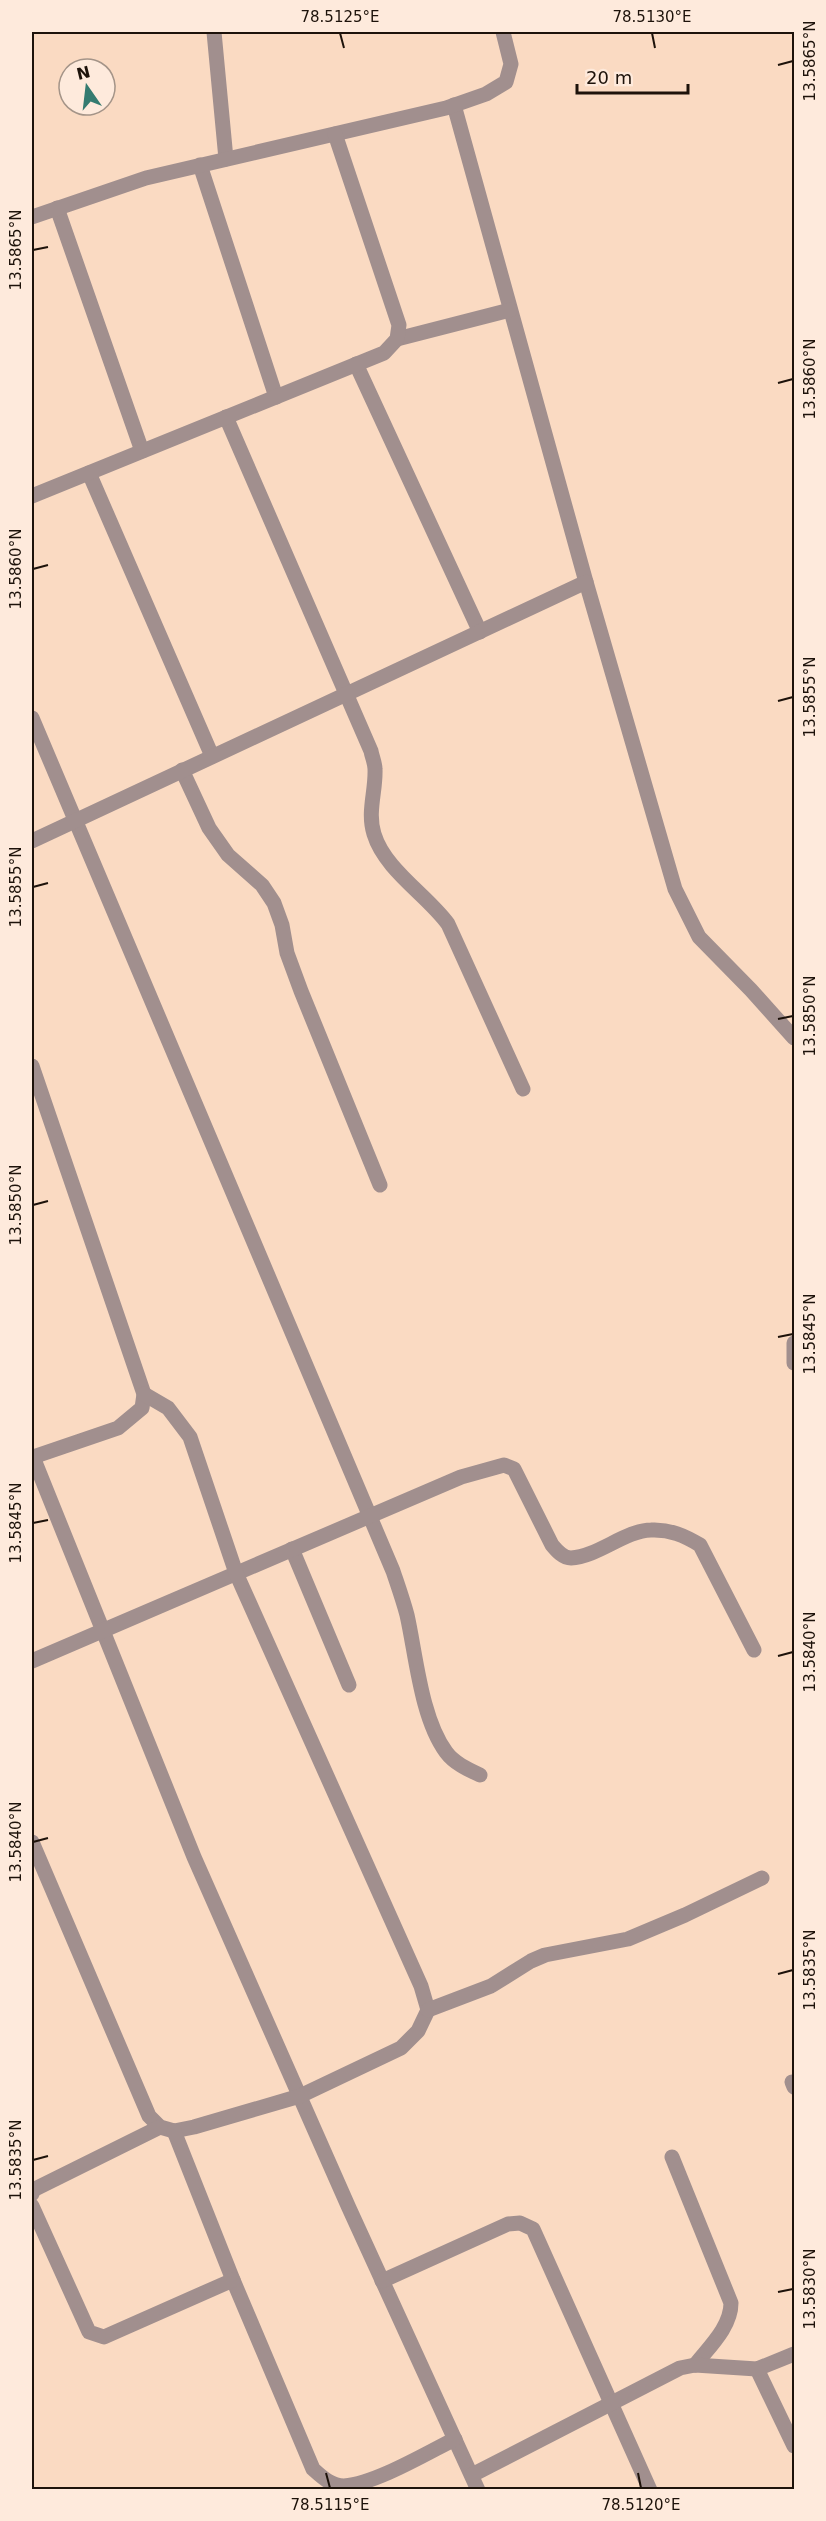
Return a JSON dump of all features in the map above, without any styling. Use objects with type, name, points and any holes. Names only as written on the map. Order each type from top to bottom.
[{"type":"street","points":[[213,32],[226,159]]},
{"type":"street","points":[[32,217],[146,178],[454,105],[486,93],[506,82],[511,64],[503,32]]},
{"type":"street","points":[[454,105],[586,582],[675,889],[699,937],[752,990],[795,1038]]},
{"type":"street","points":[[334,134],[399,325],[397,339]]},
{"type":"street","points":[[200,165],[276,397]]},
{"type":"street","points":[[57,208],[142,451]]},
{"type":"street","points":[[32,496],[384,353],[397,339],[510,310]]},
{"type":"street","points":[[356,364],[480,632]]},
{"type":"street","points":[[226,417],[371,751],[375,769],[371,812],[374,835],[384,853],[419,895],[437,908],[447,924],[523,1089]]},
{"type":"street","points":[[89,473],[212,756]]},
{"type":"street","points":[[32,841],[586,582]]},
{"type":"street","points":[[32,718],[372,1516],[406,1613],[423,1693],[434,1731],[446,1752],[459,1765],[480,1775]]},
{"type":"street","points":[[182,770],[209,828],[228,855],[262,885],[274,903],[282,925],[287,953],[301,991],[380,1185]]},
{"type":"street","points":[[32,1066],[144,1394],[142,1408],[118,1428],[32,1457],[194,1857],[382,2281],[475,2482],[611,2403],[680,2368],[695,2365],[757,2369],[795,2354]]},
{"type":"street","points":[[795,1343],[795,1363]]},
{"type":"street","points":[[32,2194],[33,2190],[167,2129],[300,2097],[401,2048],[418,2031],[428,2010],[422,1986],[236,1573],[190,1437],[168,1408],[144,1394]]},
{"type":"street","points":[[32,1661],[461,1477],[504,1464],[514,1469],[552,1545],[562,1555],[570,1558],[582,1555],[649,1530],[669,1531],[687,1537],[700,1545],[754,1650]]},
{"type":"street","points":[[292,1549],[349,1684]]},
{"type":"street","points":[[32,1842],[149,2116],[167,2129],[313,2469],[326,2481],[343,2486],[356,2486],[455,2439]]},
{"type":"street","points":[[428,2010],[491,1986],[545,1955],[628,1939],[762,1878]]},
{"type":"street","points":[[672,2157],[731,2303],[731,2313],[725,2326],[695,2365]]},
{"type":"street","points":[[32,2206],[89,2332],[95,2335],[104,2337],[233,2280]]},
{"type":"street","points":[[382,2281],[507,2223],[520,2223],[533,2229],[650,2490]]},
{"type":"street","points":[[757,2369],[795,2446]]}]
